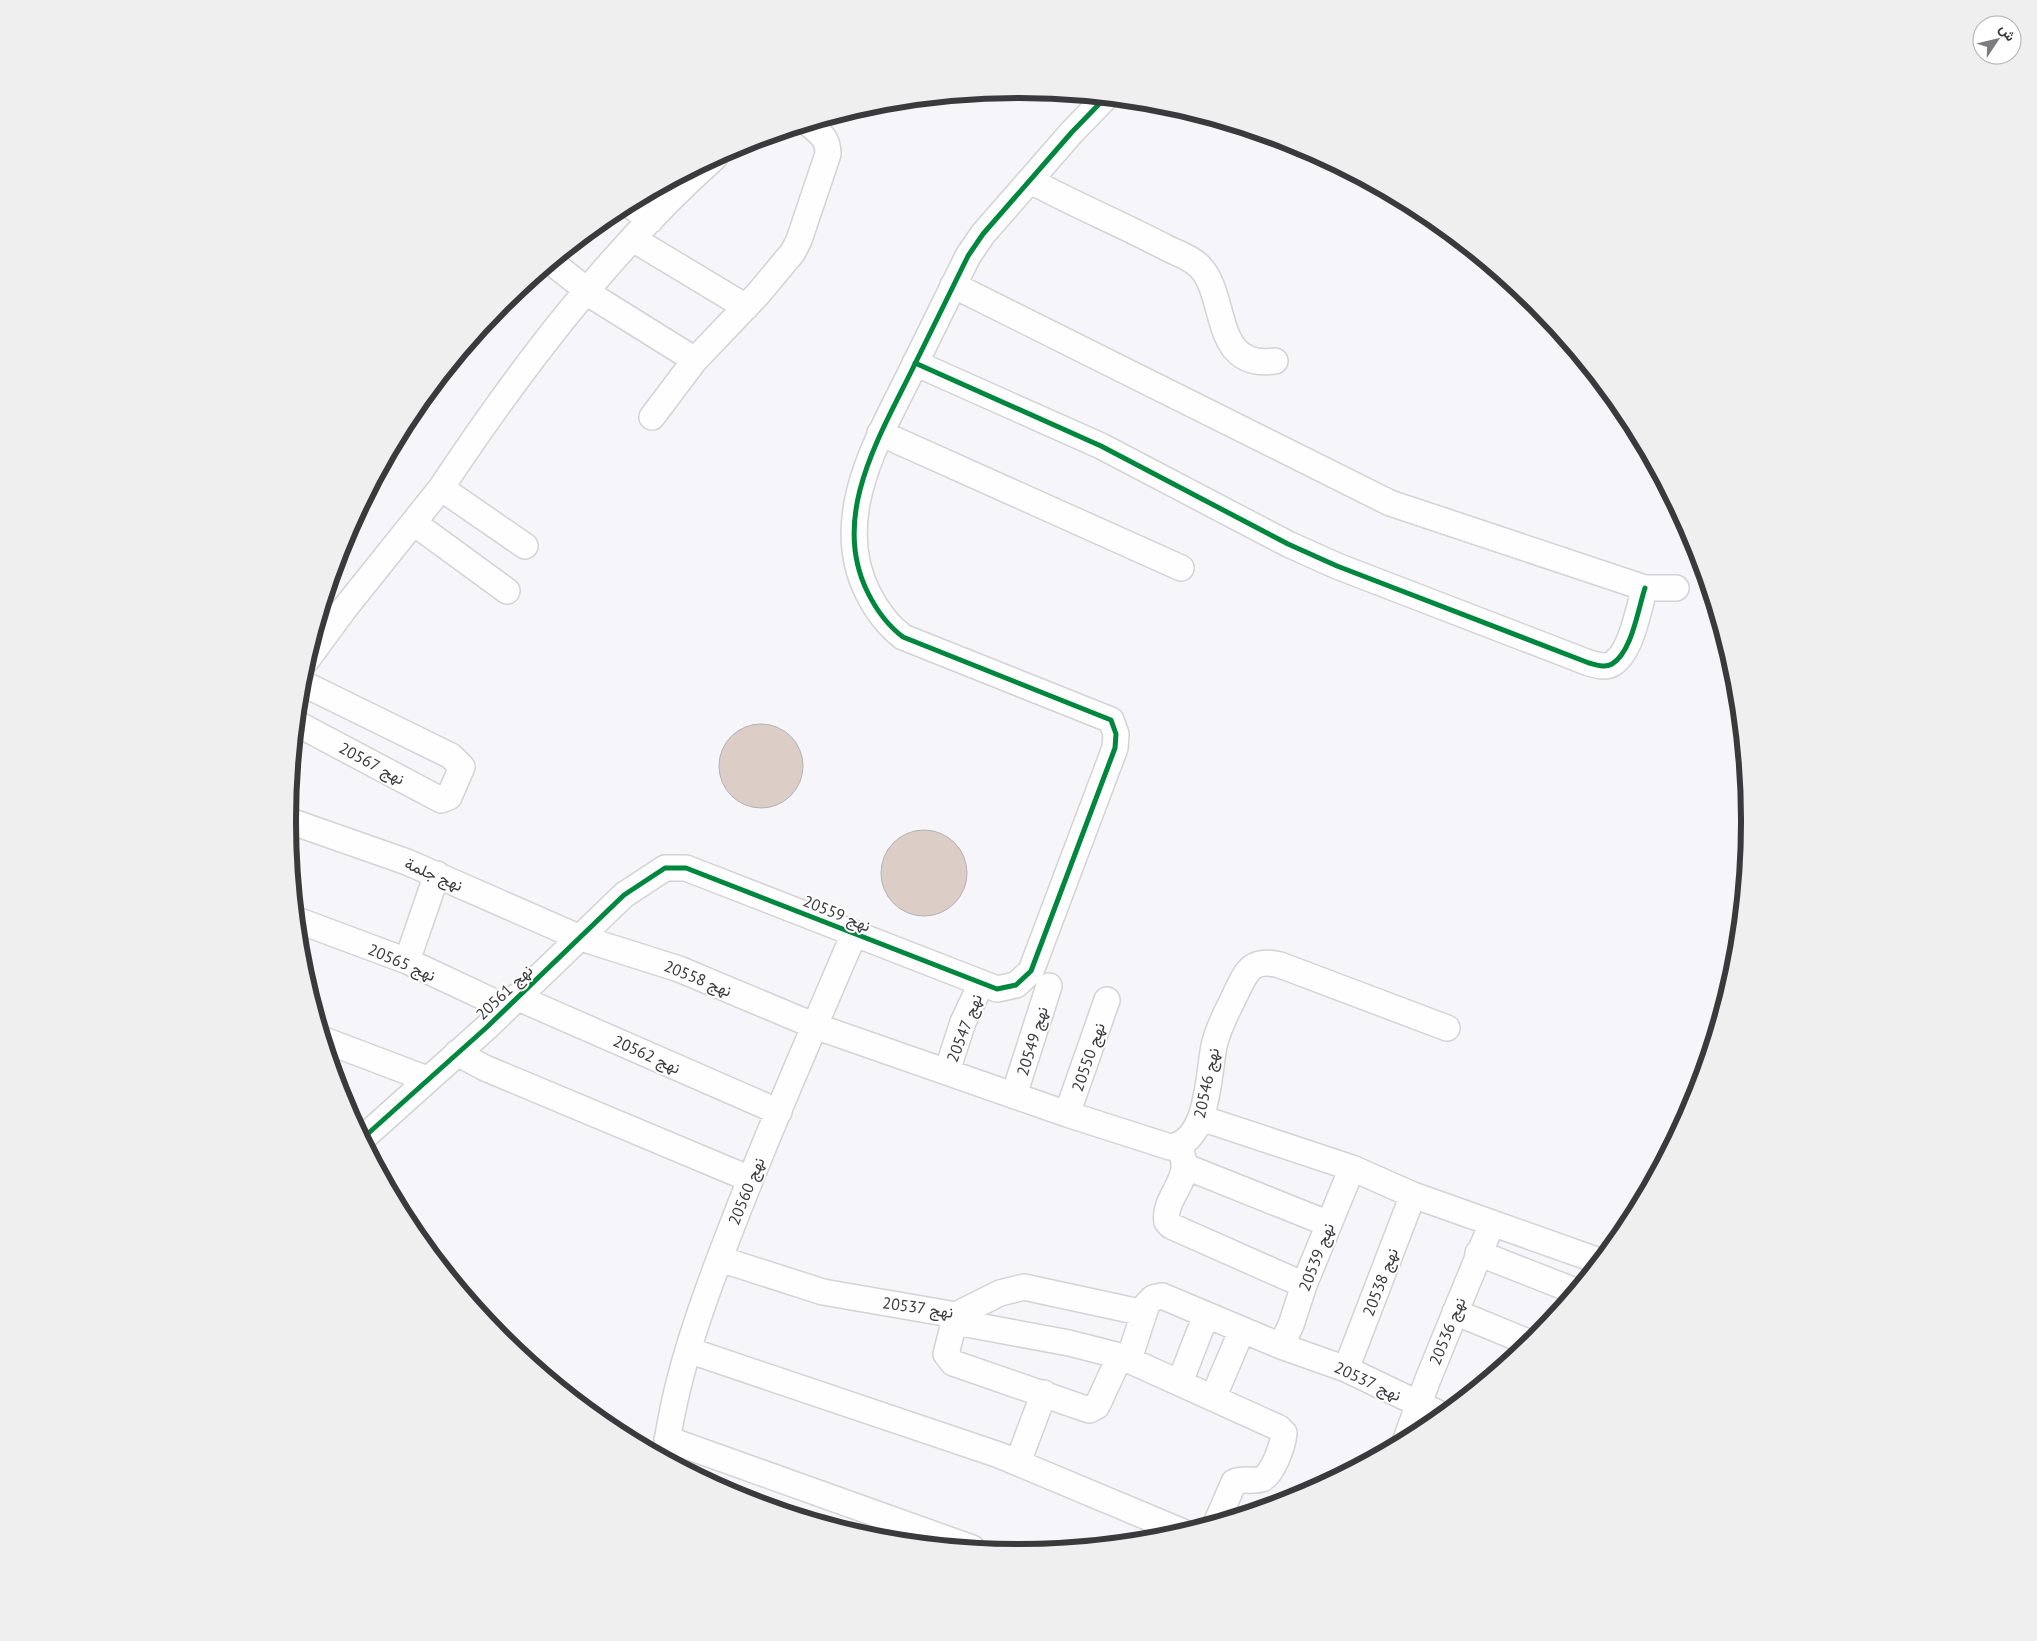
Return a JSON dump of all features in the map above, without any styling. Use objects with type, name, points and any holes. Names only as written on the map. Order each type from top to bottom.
[{"type":"street","points":[[989,986],[1016,985],[1031,971],[1114,748],[1116,734],[1111,720],[903,637],[890,628],[874,607],[859,576],[854,528],[858,496],[880,433],[968,256],[983,234],[1072,132],[1100,103]]},
{"type":"street","points":[[652,417],[695,360],[746,307],[793,252],[799,240],[828,154],[827,142],[824,136],[813,127]]},
{"type":"street","points":[[317,647],[441,488],[494,407],[545,340],[633,239],[701,171]]},
{"type":"street","points":[[1031,181],[1067,201],[1138,232],[1199,265],[1212,285],[1220,321],[1235,349],[1246,358],[1261,363],[1275,362]]},
{"type":"street","points":[[634,208],[652,220]]},
{"type":"street","points":[[633,239],[746,307]]},
{"type":"street","points":[[556,266],[587,291],[695,360]]},
{"type":"street","points":[[953,285],[1390,503],[1564,563],[1645,588],[1676,588]]},
{"type":"street","points":[[915,363],[1101,446],[1288,544],[1337,566],[1589,663],[1603,666],[1612,664],[1626,649],[1645,588]]},
{"type":"street","points":[[880,433],[1180,568]]},
{"type":"street","points":[[441,488],[525,546]]},
{"type":"street","points":[[414,523],[507,591]]},
{"type":"street","name":"نهج 20567","points":[[302,726],[440,800],[448,797],[462,767],[451,756],[308,686]]},
{"type":"street","name":"نهج جلمة","points":[[295,823],[437,874],[578,937]]},
{"type":"street","name":"نهج 20559","points":[[665,868],[686,868],[989,986]]},
{"type":"street","name":"نهج 20561","points":[[367,1134],[457,1053],[624,894],[650,875],[665,868]]},
{"type":"street","points":[[407,961],[437,874]]},
{"type":"street","name":"نهج 20565","points":[[303,922],[511,1002]]},
{"type":"street","name":"نهج 20560","points":[[666,1448],[688,1350],[708,1285],[720,1259],[744,1176],[779,1112],[854,934]]},
{"type":"street","name":"نهج 20558","points":[[578,937],[679,969],[815,1026]]},
{"type":"street","name":"نهج 20546","points":[[1304,1285],[1171,1226],[1167,1222],[1167,1211],[1186,1140],[1201,1118],[1219,1028],[1246,973],[1255,964],[1267,962],[1280,965],[1447,1028]]},
{"type":"street","name":"نهج 20547","points":[[947,1071],[962,1022],[989,986]]},
{"type":"street","name":"نهج 20549","points":[[1014,1095],[1049,986]]},
{"type":"street","name":"نهج 20550","points":[[1067,1114],[1107,1000]]},
{"type":"street","name":"نهج 20562","points":[[511,1002],[779,1112]]},
{"type":"street","points":[[815,1026],[1067,1114],[1170,1146],[1182,1156],[1328,1224]]},
{"type":"street","points":[[331,1043],[427,1079]]},
{"type":"street","points":[[457,1053],[485,1068],[744,1176]]},
{"type":"street","points":[[1201,1118],[1352,1168],[1414,1195],[1593,1259]]},
{"type":"street","name":"نهج 20539","points":[[1287,1348],[1291,1326],[1304,1285],[1352,1168]]},
{"type":"street","name":"نهج 20538","points":[[1346,1369],[1414,1195]]},
{"type":"street","name":"نهج 20536","points":[[1410,1428],[1478,1253],[1492,1223]]},
{"type":"street","points":[[1478,1253],[1569,1289]]},
{"type":"street","name":"نهج 20537","points":[[720,1259],[823,1292],[956,1318],[1000,1293],[1024,1287],[1144,1313],[1150,1300],[1162,1296],[1287,1348],[1346,1369],[1435,1411]]},
{"type":"street","points":[[1455,1312],[1522,1340]]},
{"type":"street","points":[[1144,1313],[1125,1357],[1097,1406],[1092,1410],[950,1361],[946,1354],[956,1318],[1070,1343],[1125,1357],[1279,1428],[1284,1433],[1283,1446],[1267,1474],[1257,1480],[1246,1479],[1234,1482],[1220,1515]]},
{"type":"street","points":[[1180,1382],[1206,1315]]},
{"type":"street","points":[[1213,1398],[1242,1330]]},
{"type":"street","points":[[688,1350],[1018,1462],[1172,1527]]},
{"type":"street","points":[[1018,1462],[1044,1393]]},
{"type":"street","points":[[666,1448],[945,1539]]},
{"type":"building","points":[[761,724],[777,727],[791,736],[800,750],[803,766],[800,782],[791,796],[777,805],[761,808],[745,805],[731,796],[722,782],[719,766],[722,750],[731,736],[745,727]]},
{"type":"building","points":[[924,830],[940,833],[948,837],[960,849],[964,857],[967,873],[964,889],[960,897],[948,909],[940,913],[924,916],[908,913],[900,909],[888,897],[884,889],[881,873],[884,857],[888,849],[900,837],[908,833]]},
{"type":"cycle path","points":[[367,1134],[487,1027],[624,895],[665,868],[686,868],[997,989],[1016,985],[1031,971],[1115,748],[1116,734],[1111,720],[903,637],[887,623],[868,593],[858,565],[854,536],[856,508],[863,479],[885,424],[968,256],[983,234],[1072,132],[1100,103]]},
{"type":"cycle path","points":[[915,363],[1101,446],[1288,544],[1337,566],[1589,663],[1607,666],[1619,658],[1625,650],[1637,618],[1645,588]]}]
